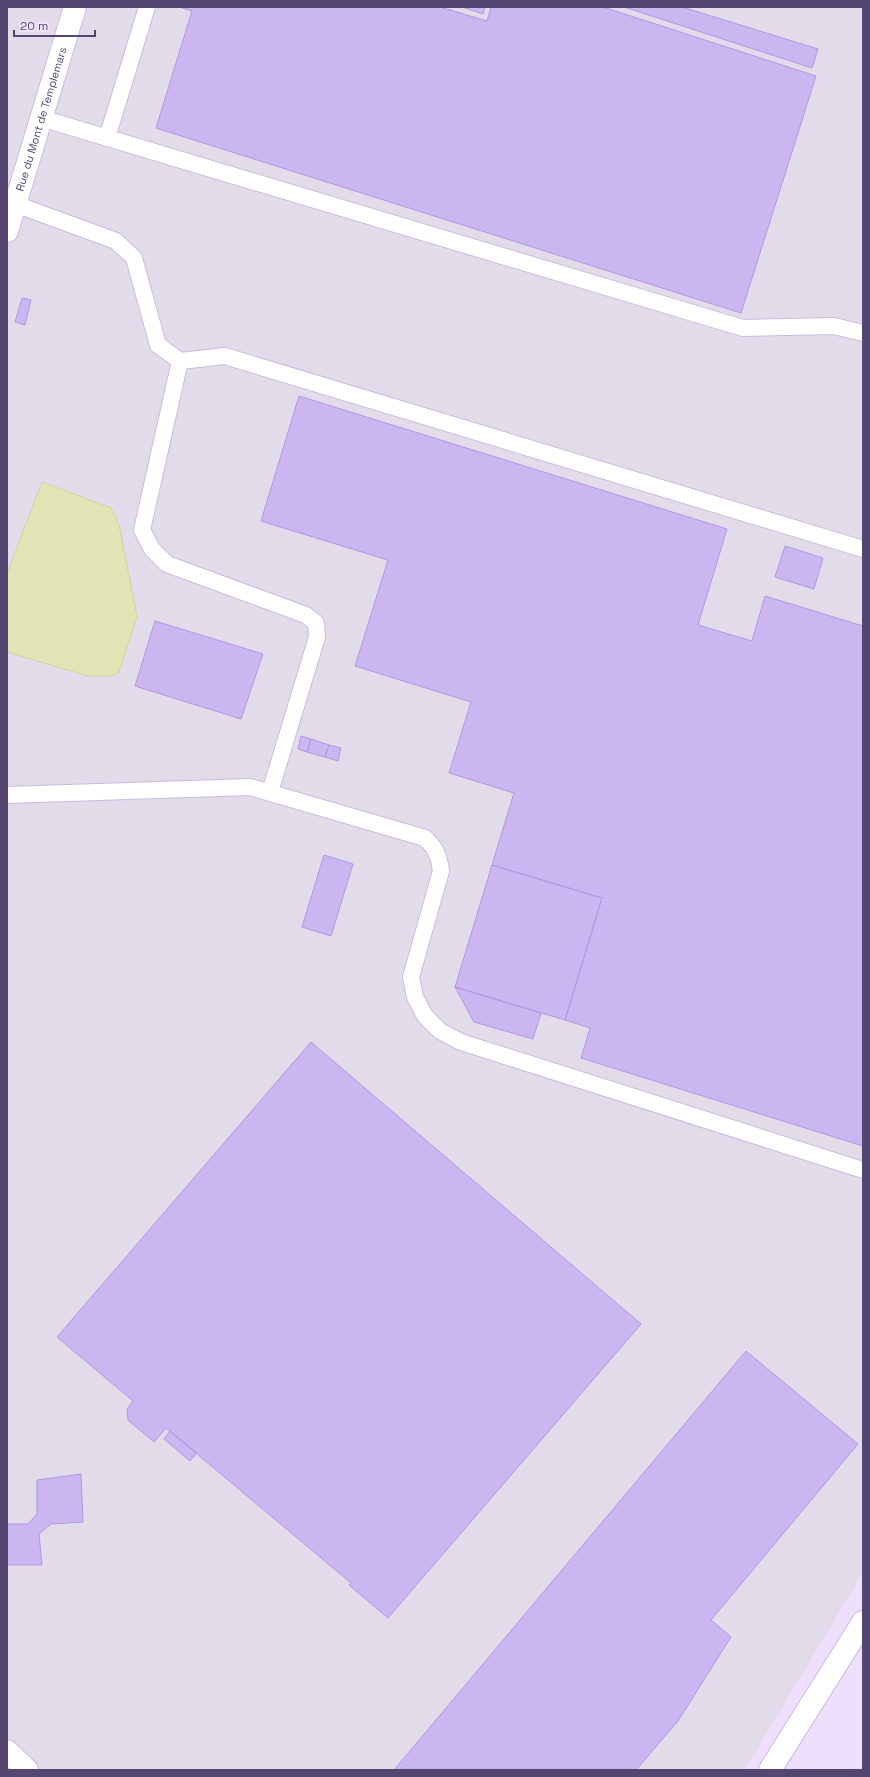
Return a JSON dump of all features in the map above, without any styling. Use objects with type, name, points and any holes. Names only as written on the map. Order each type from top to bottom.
[{"type":"street","name":"Rue du Mont de Templemars","points":[[7,231],[75,7]]},
{"type":"street","points":[[770,1770],[863,1622]]},
{"type":"street","points":[[7,1751],[27,1770]]},
{"type":"lane","points":[[107,138],[147,7]]},
{"type":"lane","points":[[41,118],[743,328],[834,326],[863,333]]},
{"type":"lane","points":[[15,204],[116,241],[134,258],[158,345],[180,360],[224,356],[863,550]]},
{"type":"lane","points":[[180,360],[142,530],[152,549],[167,564],[306,615],[316,624],[317,637],[270,792]]},
{"type":"lane","points":[[7,795],[250,787],[425,838],[434,846],[439,856],[441,871],[411,977],[415,997],[425,1016],[440,1031],[461,1042],[863,1170]]},
{"type":"shaded area","points":[[7,7],[863,7],[863,1572],[744,1770],[7,1770]]},
{"type":"shaded area","points":[[42,482],[111,508],[119,525],[137,616],[119,672],[111,676],[88,676],[7,652],[7,574]]},
{"type":"building","points":[[182,7],[440,7],[487,21],[491,7],[603,7],[816,76],[741,313],[156,128],[192,11]]},
{"type":"building","points":[[462,7],[485,7],[483,14]]},
{"type":"building","points":[[624,7],[682,7],[818,49],[812,68]]},
{"type":"building","points":[[22,298],[31,300],[25,325],[15,322]]},
{"type":"building","points":[[299,396],[727,529],[698,625],[752,641],[765,596],[863,626],[863,1146],[581,1058],[590,1028],[565,1020],[602,898],[492,865],[514,793],[449,773],[471,702],[355,666],[388,560],[261,521]]},
{"type":"building","points":[[785,546],[823,558],[814,589],[775,577]]},
{"type":"building","points":[[155,621],[263,654],[241,719],[135,686]]},
{"type":"building","points":[[301,736],[311,739],[307,752],[298,749]]},
{"type":"building","points":[[311,739],[329,745],[325,757],[307,752]]},
{"type":"building","points":[[329,745],[341,748],[338,761],[325,757]]},
{"type":"building","points":[[324,855],[353,864],[331,936],[302,927]]},
{"type":"building","points":[[492,865],[602,898],[565,1020],[455,987]]},
{"type":"building","points":[[455,987],[541,1013],[533,1039],[474,1022]]},
{"type":"building","points":[[311,1042],[641,1324],[388,1618],[349,1585],[351,1583],[166,1428],[154,1442],[128,1420],[127,1409],[133,1401],[57,1337]]},
{"type":"building","points":[[746,1351],[858,1444],[711,1620],[731,1637],[678,1721],[636,1770],[394,1770]]},
{"type":"building","points":[[170,1431],[197,1453],[190,1461],[164,1439]]},
{"type":"building","points":[[81,1474],[83,1522],[51,1524],[39,1534],[42,1565],[7,1565],[7,1524],[28,1524],[37,1514],[37,1480]]}]
